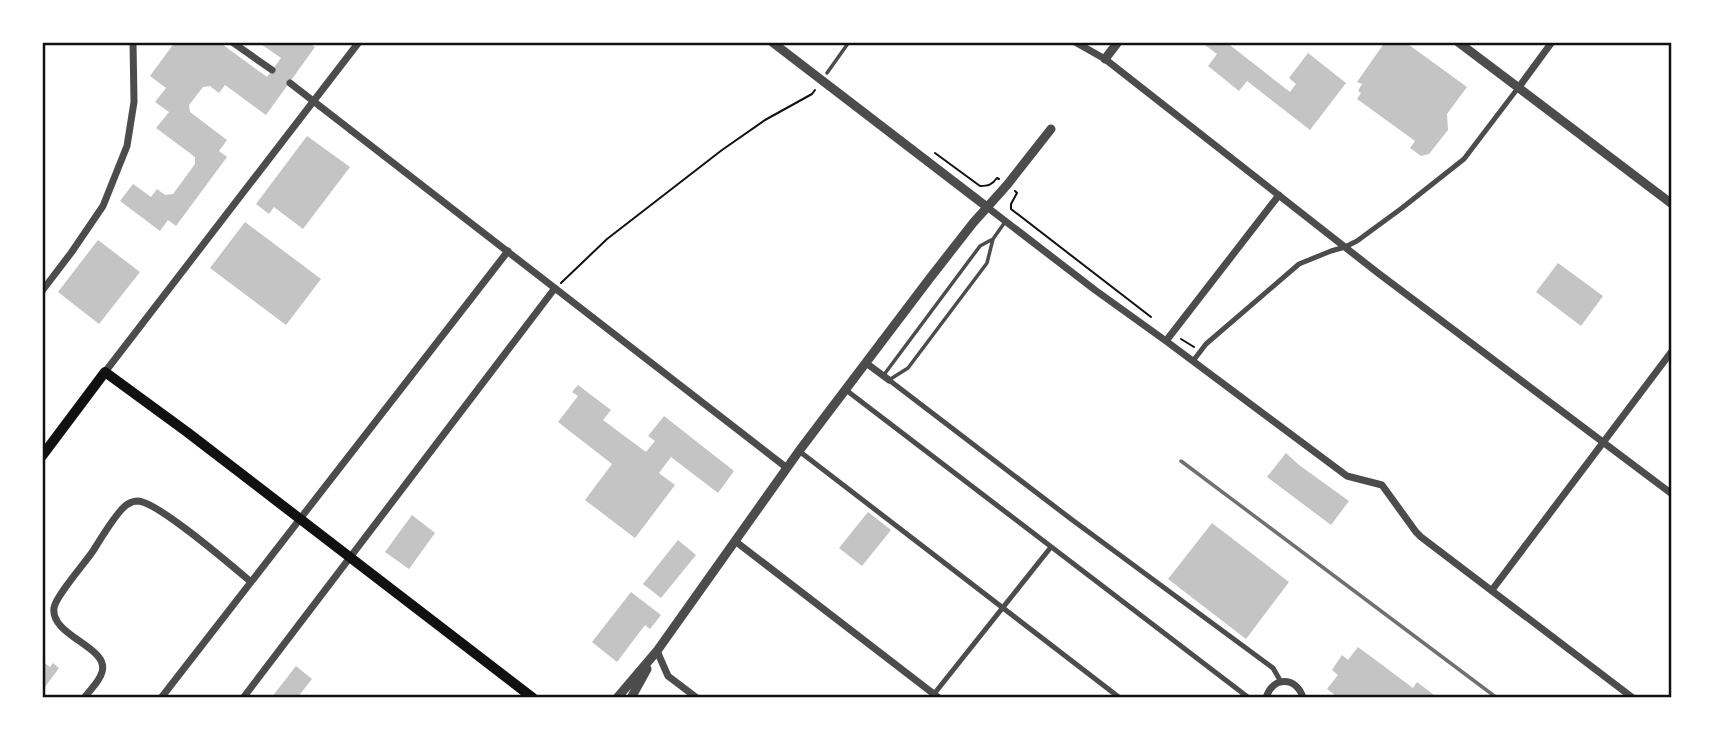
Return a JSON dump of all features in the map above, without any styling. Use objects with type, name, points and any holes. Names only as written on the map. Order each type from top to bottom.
[{"type":"main road","points":[[42,456],[105,372],[533,698]]},
{"type":"street","points":[[42,291],[103,206],[127,146],[134,103],[133,42]]},
{"type":"street","points":[[232,42],[272,70]]},
{"type":"street","points":[[105,372],[359,42]]},
{"type":"street","points":[[772,42],[1095,290],[1347,476],[1382,485],[1416,532],[1633,698]]},
{"type":"street","points":[[1075,42],[1105,59],[1345,247],[1672,494]]},
{"type":"street","points":[[1105,59],[1118,42]]},
{"type":"street","points":[[1458,42],[1672,204]]},
{"type":"street","points":[[1194,361],[1206,344],[1298,264],[1345,247],[1376,228],[1464,159],[1552,42]]},
{"type":"street","points":[[290,83],[787,468]]},
{"type":"street","points":[[617,698],[657,651],[787,468],[963,235],[1051,129]]},
{"type":"street","points":[[1166,341],[1279,195]]},
{"type":"street","points":[[161,698],[508,251]]},
{"type":"street","points":[[243,698],[555,288]]},
{"type":"street","points":[[1492,590],[1672,351]]},
{"type":"street","points":[[866,363],[1273,668],[1281,682]]},
{"type":"street","points":[[846,390],[1249,698]]},
{"type":"street","points":[[799,452],[1120,698]]},
{"type":"street","points":[[84,698],[102,674],[104,667],[94,652],[61,627],[55,619],[53,609],[56,600],[127,504],[139,501],[152,507],[195,536],[251,582]]},
{"type":"street","points":[[735,541],[935,697],[1051,547]]},
{"type":"street","points":[[657,651],[668,676],[697,698]]},
{"type":"street","points":[[631,698],[657,651]]},
{"type":"street","points":[[1266,698],[1270,689],[1281,682],[1294,684],[1301,691],[1303,698]]},
{"type":"lane","points":[[822,80],[849,42]]},
{"type":"lane","points":[[886,378],[908,368],[987,262],[993,239],[1005,222]]},
{"type":"lane","points":[[886,378],[980,246],[993,239]]},
{"type":"path","points":[[555,288],[607,239],[701,165],[765,120],[812,94],[822,80]]},
{"type":"path","points":[[936,154],[980,186],[993,184],[997,178],[1007,185],[1017,193],[1011,209],[1152,318]]},
{"type":"path","points":[[1172,333],[1201,351]]},
{"type":"building","points":[[175,42],[219,42],[267,77],[281,58],[258,42],[308,42],[315,47],[266,115],[225,85],[219,93],[210,86],[203,87],[189,105],[190,112],[227,140],[219,151],[227,157],[176,226],[168,220],[160,231],[120,201],[133,184],[151,197],[157,189],[165,195],[173,194],[195,164],[195,157],[156,128],[169,112],[155,102],[166,88],[150,76]]},
{"type":"building","points":[[1201,42],[1226,42],[1290,92],[1296,84],[1289,78],[1308,53],[1346,83],[1310,130],[1247,81],[1239,91],[1208,66],[1217,54]]},
{"type":"building","points":[[1385,42],[1405,42],[1467,87],[1447,114],[1448,130],[1429,154],[1421,156],[1410,148],[1415,141],[1357,99],[1362,84],[1357,82]]},
{"type":"building","points":[[307,136],[350,167],[303,229],[274,207],[269,214],[256,204]]},
{"type":"building","points":[[245,222],[321,279],[286,325],[210,268]]},
{"type":"building","points":[[98,240],[140,272],[99,324],[58,292]]},
{"type":"building","points":[[1558,263],[1603,296],[1581,326],[1536,292]]},
{"type":"building","points":[[578,385],[611,410],[603,420],[646,452],[655,441],[648,436],[664,416],[734,471],[718,493],[671,457],[659,473],[675,485],[635,538],[585,500],[612,464],[558,422],[578,396],[572,392]]},
{"type":"building","points":[[1286,453],[1349,501],[1331,525],[1267,477]]},
{"type":"building","points":[[868,512],[891,530],[862,566],[839,548]]},
{"type":"building","points":[[412,515],[435,533],[409,569],[385,552]]},
{"type":"building","points":[[1212,523],[1289,582],[1246,639],[1168,579]]},
{"type":"building","points":[[678,540],[696,555],[661,598],[643,584]]},
{"type":"building","points":[[631,592],[661,615],[650,629],[645,625],[617,662],[592,642]]},
{"type":"building","points":[[1358,647],[1413,688],[1417,682],[1438,698],[1339,698],[1327,689],[1338,675],[1332,670],[1342,655],[1348,660]]},
{"type":"building","points":[[42,661],[50,667],[53,663],[59,668],[45,687],[42,684]]},
{"type":"building","points":[[296,666],[312,679],[297,698],[271,698]]},
{"type":"railway","points":[[1181,461],[1497,698]]}]
